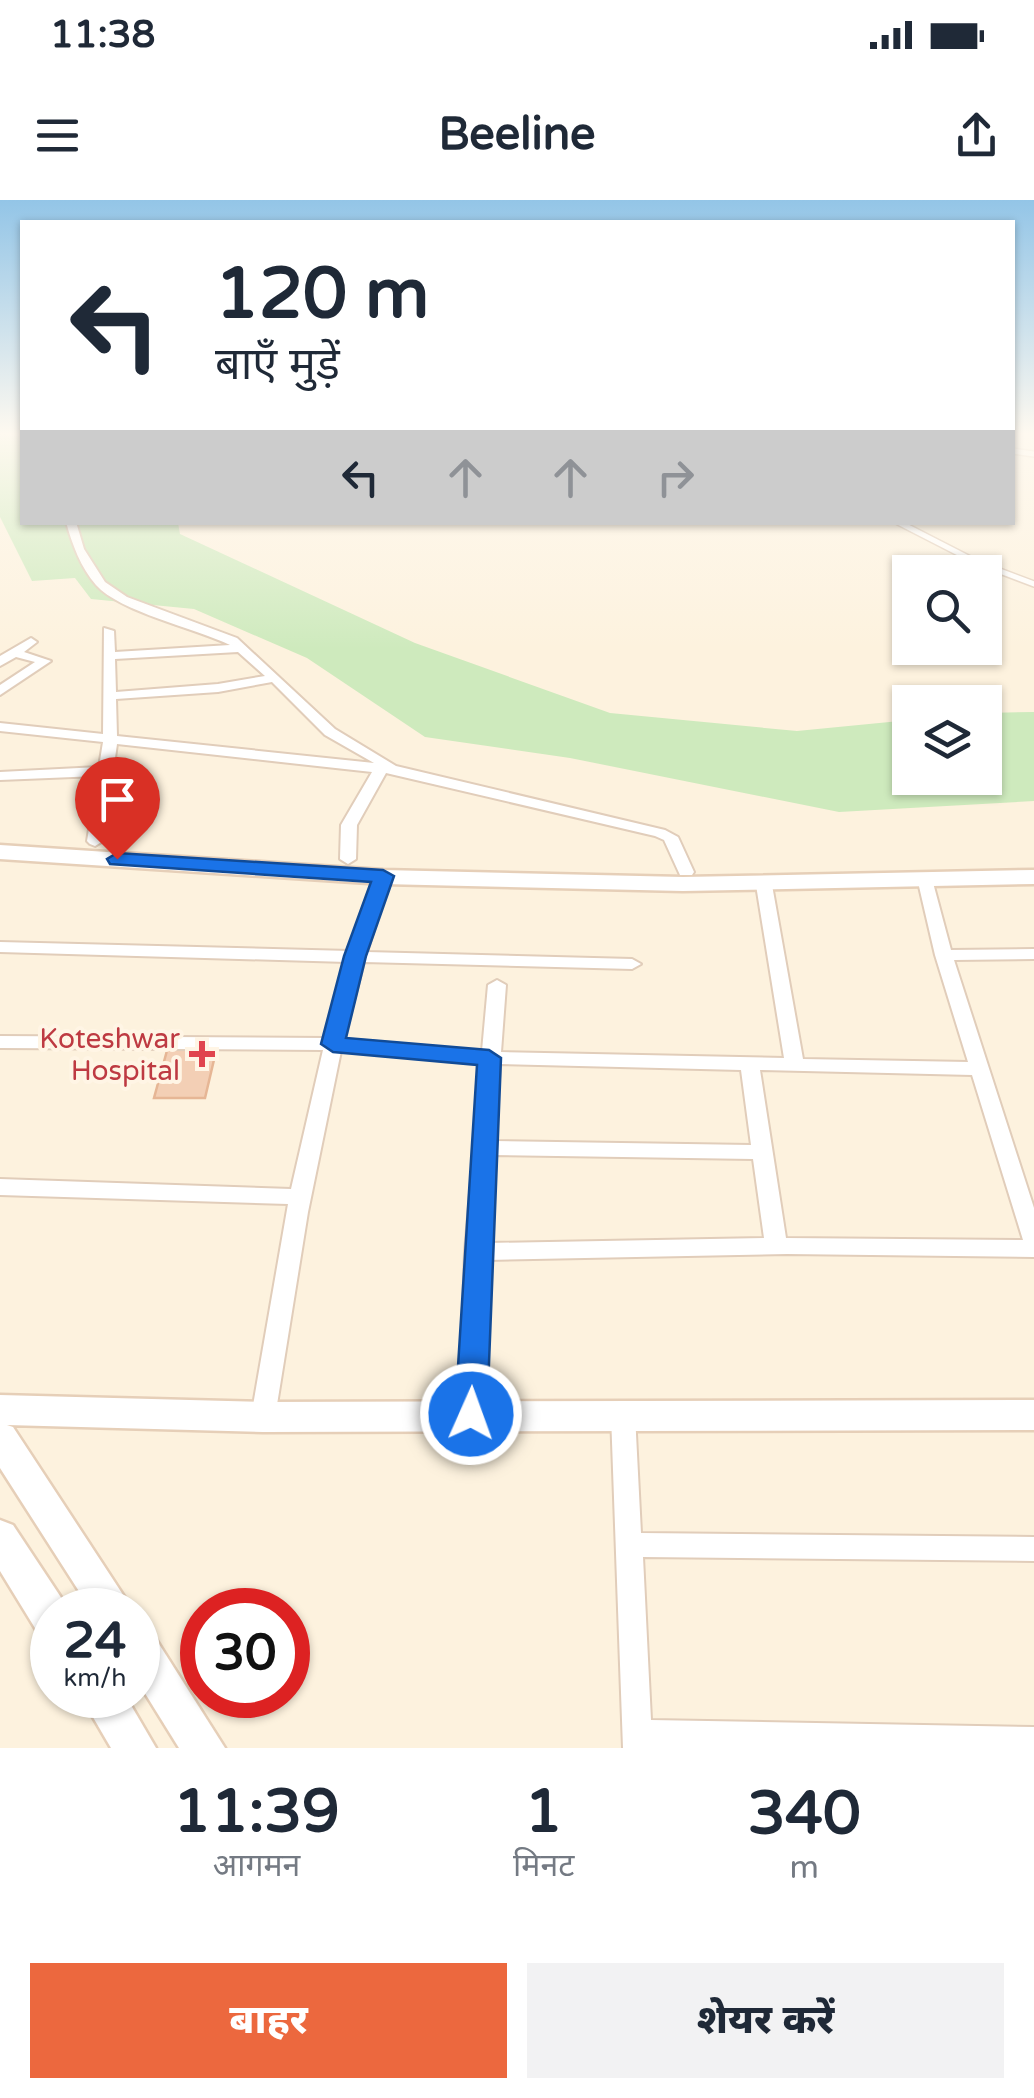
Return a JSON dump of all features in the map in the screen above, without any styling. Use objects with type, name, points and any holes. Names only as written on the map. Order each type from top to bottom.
[{"type":"street","points":[[72,525],[79,549],[101,584],[123,599],[233,641],[330,732],[388,770]]},
{"type":"street","points":[[95,841],[110,741],[108,631]]},
{"type":"street","points":[[0,662],[31,642]]},
{"type":"street","points":[[108,656],[240,648]]},
{"type":"street","points":[[0,692],[45,661],[14,653]]},
{"type":"street","points":[[109,696],[218,688],[275,678]]},
{"type":"street","points":[[0,726],[388,770],[660,832],[670,837],[686,872]]},
{"type":"street","points":[[348,859],[349,825],[388,770]]},
{"type":"street","points":[[0,776],[106,771]]},
{"type":"street","points":[[0,840],[95,841],[348,859],[686,872],[769,873],[1034,862]]},
{"type":"street","points":[[0,852],[383,876],[764,885],[1034,877]]},
{"type":"street","points":[[263,1417],[298,1197],[355,956],[383,876]]},
{"type":"street","points":[[476,1252],[1034,1246],[944,955],[926,882]]},
{"type":"street","points":[[764,885],[795,1066]]},
{"type":"street","points":[[0,947],[632,964]]},
{"type":"street","points":[[944,955],[1034,954]]},
{"type":"street","points":[[471,1414],[476,1252],[497,985]]},
{"type":"street","points":[[0,1042],[333,1044],[489,1058],[981,1068]]},
{"type":"street","points":[[750,1064],[776,1246]]},
{"type":"street","points":[[484,1148],[763,1152]]},
{"type":"street","points":[[0,1186],[298,1197]]},
{"type":"street","points":[[0,1410],[263,1417],[1034,1415]]},
{"type":"street","points":[[623,1414],[638,1741],[1034,1742]]},
{"type":"street","points":[[0,1438],[99,1588]]},
{"type":"street","points":[[0,1537],[32,1588]]},
{"type":"street","points":[[628,1545],[1034,1548]]},
{"type":"street","points":[[160,1681],[204,1748]]},
{"type":"street","points":[[116,1718],[135,1748]]},
{"type":"lane","points":[[904,525],[976,562],[1034,584]]},
{"type":"green space","points":[[0,504],[20,504],[20,525],[178,525],[180,534],[415,643],[610,713],[797,731],[892,722],[892,795],[1002,795],[1002,713],[1034,712],[1034,801],[839,812],[570,758],[425,737],[307,658],[194,609],[91,599],[75,578],[32,581],[0,517]]},
{"type":"building","points":[[168,1047],[217,1047],[205,1098],[154,1098]]},
{"type":"place","name":"Koteshwar Hospital","points":[[202,1054]]},
{"type":"route","points":[[117,859],[383,876],[355,956],[333,1044],[489,1058],[476,1252],[471,1414]]}]
